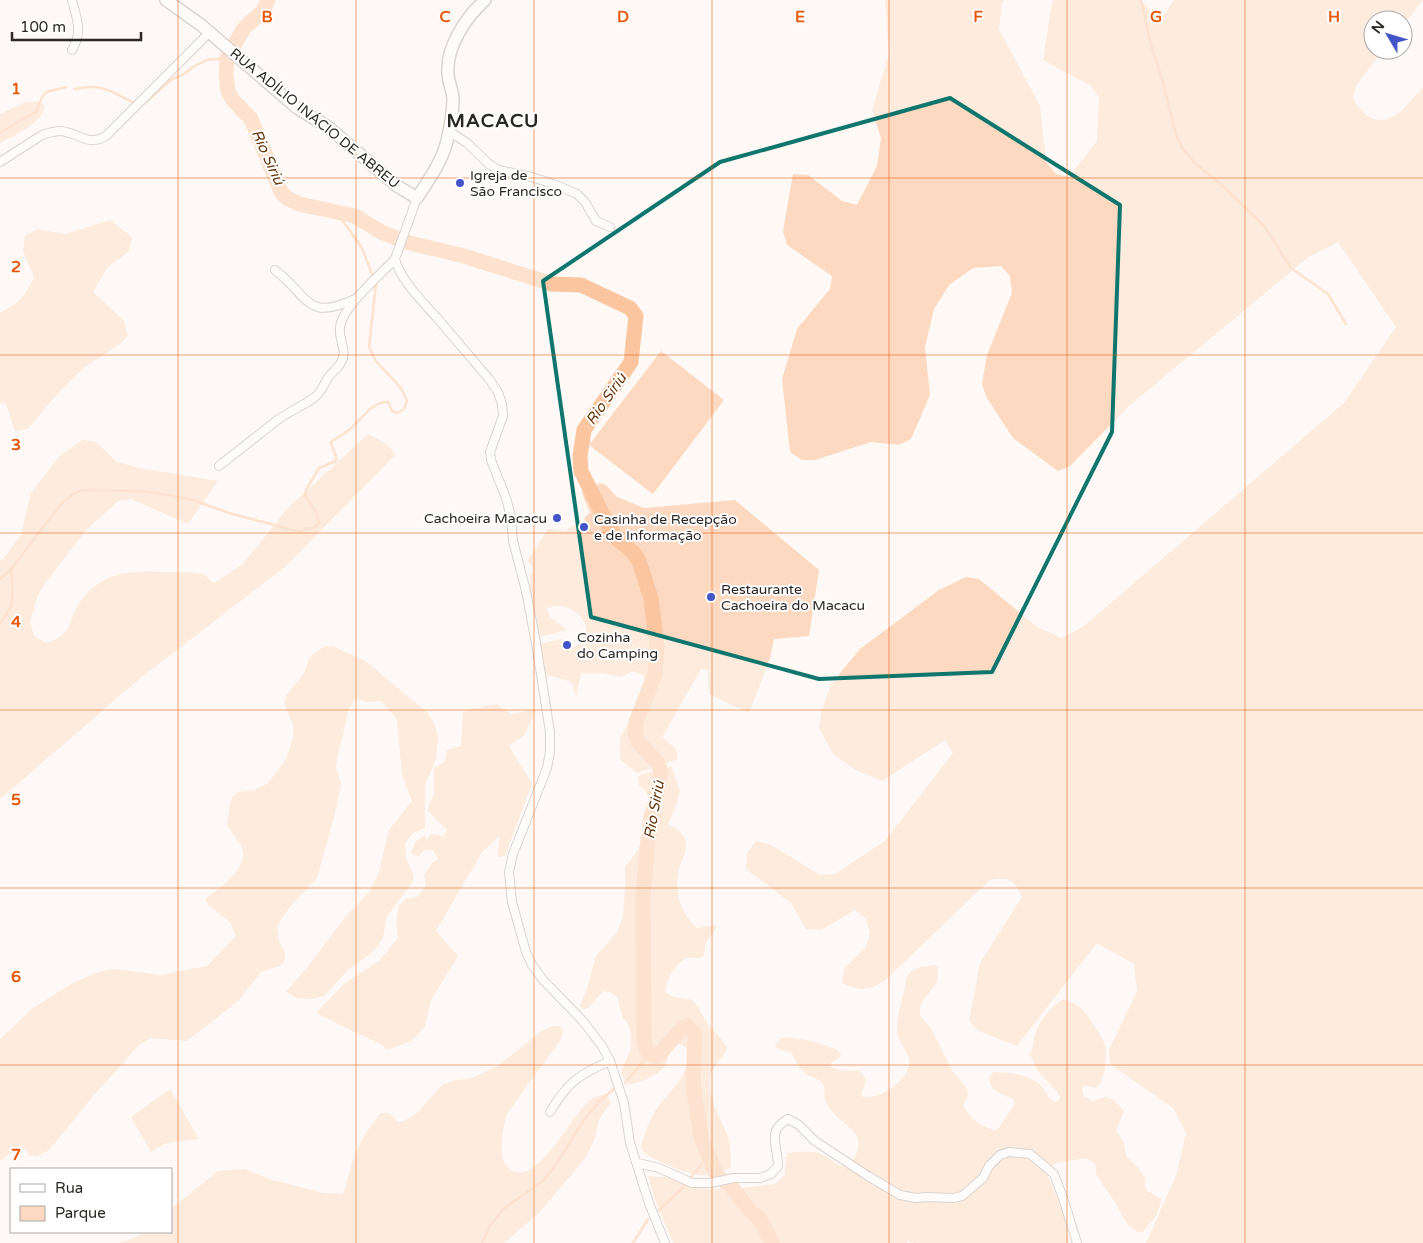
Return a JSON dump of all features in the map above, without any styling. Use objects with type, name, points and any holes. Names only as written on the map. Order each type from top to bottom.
[{"type":"street","points":[[72,0],[80,30],[72,50]]},
{"type":"street","name":"RUA ADÍLIO INÁCIO DE ABREU","points":[[166,0],[210,32],[297,108],[328,127],[397,186],[417,198]]},
{"type":"street","points":[[219,466],[260,436],[277,420],[316,396],[344,358],[340,325],[357,298],[394,259],[417,198],[444,152],[453,99],[448,73],[449,55],[457,36],[485,0]]},
{"type":"street","points":[[0,162],[49,132],[62,131],[92,141],[99,141],[210,32]]},
{"type":"street","points":[[449,131],[467,142],[490,165],[499,170],[532,177],[577,194],[585,202],[596,221],[610,227]]},
{"type":"street","points":[[394,259],[403,278],[489,379],[498,392],[502,404],[503,416],[490,452],[491,460],[506,498],[511,517],[513,540],[526,591],[548,723],[550,752],[547,768],[513,854],[509,872],[510,891],[526,952],[532,965],[544,981],[582,1020],[602,1046],[610,1061],[624,1103],[630,1143],[638,1163],[649,1203],[665,1243]]},
{"type":"street","points":[[275,270],[316,308],[328,309],[338,307],[357,298]]},
{"type":"street","points":[[550,1112],[560,1095],[572,1081],[580,1075],[610,1061]]},
{"type":"street","points":[[638,1163],[659,1168],[692,1183],[720,1182],[730,1178],[743,1177],[760,1178],[771,1174],[778,1166],[775,1130],[788,1119],[798,1125],[815,1141],[900,1195],[916,1198],[954,1198],[962,1196],[983,1178],[989,1166],[1000,1155],[1009,1152],[1030,1154],[1054,1174],[1077,1243]]},
{"type":"highlighted area","points":[[950,98],[1120,205],[1112,432],[992,672],[819,679],[591,617],[543,281],[720,162]]},
{"type":"green space","points":[[885,0],[1004,0],[1002,2],[999,29],[1040,106],[1046,162],[1056,174],[1069,177],[1097,141],[1099,97],[1091,86],[1043,60],[1052,2],[1054,0],[1141,0],[1151,12],[1165,14],[1174,0],[1423,0],[1413,12],[1413,10],[1363,10],[1363,60],[1376,60],[1356,85],[1353,99],[1368,116],[1380,120],[1387,119],[1401,111],[1423,88],[1423,1243],[1146,1243],[1176,1176],[1186,1133],[1173,1108],[1110,1064],[1109,1050],[1137,992],[1134,964],[1097,943],[1017,1046],[979,1031],[969,1021],[980,963],[1022,897],[1016,886],[1010,881],[1006,879],[990,880],[883,982],[863,989],[842,983],[844,969],[866,947],[870,933],[866,919],[855,910],[821,930],[806,929],[791,903],[746,869],[747,853],[756,841],[771,845],[820,875],[835,874],[885,841],[953,753],[945,740],[882,781],[856,770],[834,755],[819,728],[821,713],[831,684],[860,649],[939,590],[966,577],[979,579],[1037,627],[1062,638],[1084,626],[1344,403],[1396,327],[1338,242],[1310,256],[1130,405],[1070,466],[1058,471],[1013,438],[987,398],[982,384],[987,355],[1012,293],[1010,276],[1001,266],[973,268],[949,285],[934,309],[925,347],[930,395],[911,439],[899,445],[871,442],[815,460],[802,460],[790,452],[782,379],[797,329],[830,289],[832,276],[787,245],[783,231],[793,174],[808,175],[842,201],[857,205],[877,166],[881,138],[872,110],[889,54]]},
{"type":"green space","points":[[26,102],[40,102],[45,106],[43,112],[33,124],[0,143],[0,114]]},
{"type":"green space","points":[[110,220],[132,237],[129,251],[107,268],[93,292],[124,321],[128,336],[76,375],[54,397],[28,429],[15,431],[6,404],[0,403],[0,313],[21,299],[34,277],[23,251],[25,236],[37,229],[66,234]]},
{"type":"green space","points":[[661,351],[724,400],[653,494],[589,445]]},
{"type":"green space","points":[[368,434],[387,444],[395,455],[286,566],[138,680],[0,799],[0,560],[4,558],[21,535],[31,493],[59,457],[82,440],[96,442],[117,462],[144,469],[218,481],[188,524],[131,499],[118,501],[87,529],[38,595],[30,622],[34,636],[46,643],[66,631],[81,601],[89,591],[98,584],[118,575],[140,572],[188,572],[203,575],[214,583],[243,564],[287,509]]},
{"type":"green space","points":[[600,483],[606,485],[617,497],[644,508],[735,500],[819,570],[809,636],[774,639],[770,658],[749,713],[709,694],[708,670],[701,669],[662,737],[676,749],[678,759],[637,773],[620,759],[620,738],[645,695],[644,675],[633,671],[620,677],[601,673],[581,673],[576,696],[572,682],[544,674],[540,644],[562,639],[564,650],[584,643],[583,635],[587,629],[582,618],[577,613],[566,607],[553,606],[547,608],[550,617],[567,630],[538,637],[529,587],[533,571],[532,565],[527,561],[548,529],[565,531],[578,523],[582,531],[588,528],[584,518],[590,513],[582,493]]},
{"type":"green space","points":[[326,646],[333,646],[365,661],[427,712],[434,723],[438,737],[436,759],[425,785],[425,828],[413,833],[405,843],[406,857],[414,877],[412,883],[387,916],[383,937],[375,950],[348,970],[324,996],[311,999],[297,998],[286,992],[310,964],[342,921],[369,892],[379,872],[389,830],[412,801],[402,775],[397,719],[381,701],[368,702],[355,698],[349,709],[337,759],[336,767],[341,784],[317,878],[288,909],[277,926],[279,941],[285,953],[285,960],[280,966],[261,972],[238,1001],[187,1041],[151,1038],[139,1045],[94,1095],[49,1150],[37,1156],[30,1156],[21,1145],[0,1161],[0,1039],[33,1008],[73,983],[101,971],[115,969],[161,975],[207,966],[236,936],[231,923],[208,905],[205,899],[232,877],[242,863],[242,848],[227,825],[230,803],[233,796],[239,792],[254,790],[267,784],[286,760],[293,738],[293,724],[284,703],[286,696],[304,673],[309,659],[314,653]]},
{"type":"green space","points":[[496,704],[511,714],[537,709],[524,735],[509,746],[532,784],[505,856],[498,857],[499,837],[482,852],[436,931],[458,956],[431,1000],[425,1026],[413,1040],[388,1050],[382,1045],[316,1013],[345,983],[379,961],[398,938],[396,921],[399,905],[406,899],[417,897],[426,886],[424,875],[432,863],[438,859],[433,850],[424,850],[419,856],[411,854],[415,842],[425,835],[427,840],[431,834],[444,836],[447,830],[427,810],[434,794],[434,768],[445,762],[447,750],[461,746],[463,711]]},
{"type":"green space","points":[[671,766],[680,790],[668,824],[682,834],[686,843],[679,869],[677,886],[680,901],[686,916],[697,928],[715,925],[717,927],[706,942],[704,956],[688,958],[679,963],[670,977],[665,992],[695,1003],[727,1048],[712,1070],[710,1091],[729,1140],[731,1167],[708,1175],[695,1174],[668,1165],[651,1157],[641,1148],[646,1131],[658,1106],[683,1075],[687,1058],[686,1047],[680,1044],[676,1046],[671,1050],[667,1063],[662,1069],[649,1078],[629,1084],[622,1076],[622,1069],[631,1049],[631,1034],[628,1023],[623,1018],[618,998],[610,992],[603,991],[588,1008],[582,1009],[580,1006],[596,956],[616,934],[623,917],[625,867],[636,853],[642,841],[642,820],[649,798],[639,785],[638,776]]},
{"type":"green space","points":[[935,965],[938,968],[937,982],[922,1002],[919,1012],[931,1028],[953,1072],[967,1088],[968,1095],[963,1105],[977,1122],[991,1129],[996,1130],[999,1128],[1015,1103],[1013,1099],[993,1089],[989,1077],[994,1072],[1024,1076],[1040,1085],[1052,1100],[1055,1102],[1059,1100],[1060,1097],[1057,1091],[1037,1070],[1030,1054],[1035,1034],[1046,1014],[1064,999],[1075,1004],[1085,1013],[1103,1041],[1106,1050],[1106,1060],[1100,1084],[1096,1088],[1082,1087],[1083,1095],[1092,1101],[1105,1097],[1113,1099],[1124,1111],[1116,1131],[1124,1142],[1126,1156],[1145,1178],[1145,1188],[1147,1191],[1162,1199],[1156,1216],[1143,1232],[1129,1226],[1099,1179],[1095,1163],[1086,1158],[1056,1163],[1051,1167],[1048,1177],[1063,1213],[1068,1243],[914,1243],[908,1241],[907,1243],[673,1243],[654,1197],[648,1176],[675,1178],[686,1186],[696,1188],[728,1189],[775,1184],[784,1176],[787,1154],[800,1152],[819,1154],[848,1168],[857,1151],[858,1140],[856,1135],[829,1107],[825,1099],[822,1083],[799,1067],[791,1052],[777,1049],[775,1045],[780,1039],[786,1037],[812,1041],[836,1049],[841,1055],[830,1063],[832,1068],[861,1071],[866,1080],[861,1094],[863,1097],[883,1093],[900,1081],[909,1065],[908,1055],[897,1031],[907,977],[915,969]]},
{"type":"green space","points":[[553,1026],[560,1026],[563,1032],[561,1039],[507,1114],[503,1133],[502,1155],[507,1166],[512,1171],[526,1171],[536,1166],[556,1144],[590,1100],[605,1094],[611,1102],[599,1119],[595,1138],[586,1157],[538,1214],[504,1243],[119,1243],[136,1237],[141,1233],[172,1233],[172,1208],[218,1171],[245,1169],[269,1179],[323,1193],[343,1194],[356,1151],[367,1131],[381,1113],[388,1113],[399,1122],[406,1120],[418,1112],[442,1085],[456,1080],[472,1078],[498,1066],[540,1032]]},
{"type":"green space","points":[[170,1089],[199,1139],[166,1143],[151,1152],[131,1117]]},
{"type":"waterway","name":"Rio Siriú","points":[[268,0],[263,11],[244,28],[227,58],[226,75],[228,91],[232,99],[251,119],[281,192],[287,198],[299,204],[355,216],[381,232],[406,242],[464,256],[552,284],[581,285],[630,308],[636,316],[631,362],[584,430],[580,456],[581,471],[609,527],[618,540],[633,552],[639,561],[651,598],[657,648],[655,674],[636,722],[635,732],[638,742],[658,763],[661,772],[648,840],[643,896],[644,1042],[648,1052],[658,1056],[681,1029],[687,1026],[695,1034],[693,1084],[701,1137],[717,1176],[731,1186],[750,1211],[759,1218],[772,1243]]},
{"type":"waterway","points":[[1141,0],[1151,45],[1176,135],[1182,148],[1195,163],[1226,189],[1265,227],[1291,268],[1328,294],[1346,324]]},
{"type":"waterway","points":[[146,102],[172,79],[183,75],[193,67],[207,60],[227,58]]},
{"type":"waterway","points":[[0,133],[37,111],[43,95],[49,91],[66,87]]},
{"type":"waterway","points":[[75,89],[84,87],[106,89],[134,103]]},
{"type":"waterway","points":[[336,211],[362,248],[372,274]]},
{"type":"waterway","points":[[0,579],[11,569],[61,504],[73,494],[84,490],[139,491],[163,494],[193,500],[229,513],[301,532],[305,529],[314,528],[319,523],[317,514],[305,495],[306,490],[319,468],[336,461],[332,441],[354,426],[376,405],[388,402],[392,411],[397,413],[404,409],[407,401],[401,388],[375,360],[369,347],[376,284]]},
{"type":"waterway","points":[[0,623],[9,610],[13,598],[11,569]]},
{"type":"waterway","points":[[625,1083],[649,1054]]},
{"type":"waterway","points":[[482,1243],[490,1226],[503,1209],[544,1180],[583,1121],[598,1103],[614,1089]]},
{"type":"waterway","points":[[691,1177],[708,1157]]},
{"type":"waterway","points":[[658,1211],[687,1184]]},
{"type":"waterway","points":[[633,1243],[648,1219]]},
{"type":"place","name":"Igreja de São Francisco","points":[[460,183]]},
{"type":"place","name":"Cachoeira Macacu","points":[[557,518]]},
{"type":"place","name":"Casinha de Recepção e de Informação","points":[[584,527]]},
{"type":"place","name":"Restaurante Cachoeira do Macacu","points":[[711,597]]},
{"type":"place","name":"Cozinha do Camping","points":[[567,645]]},
{"type":"district","name":"MACACU","points":[[493,120]]}]
